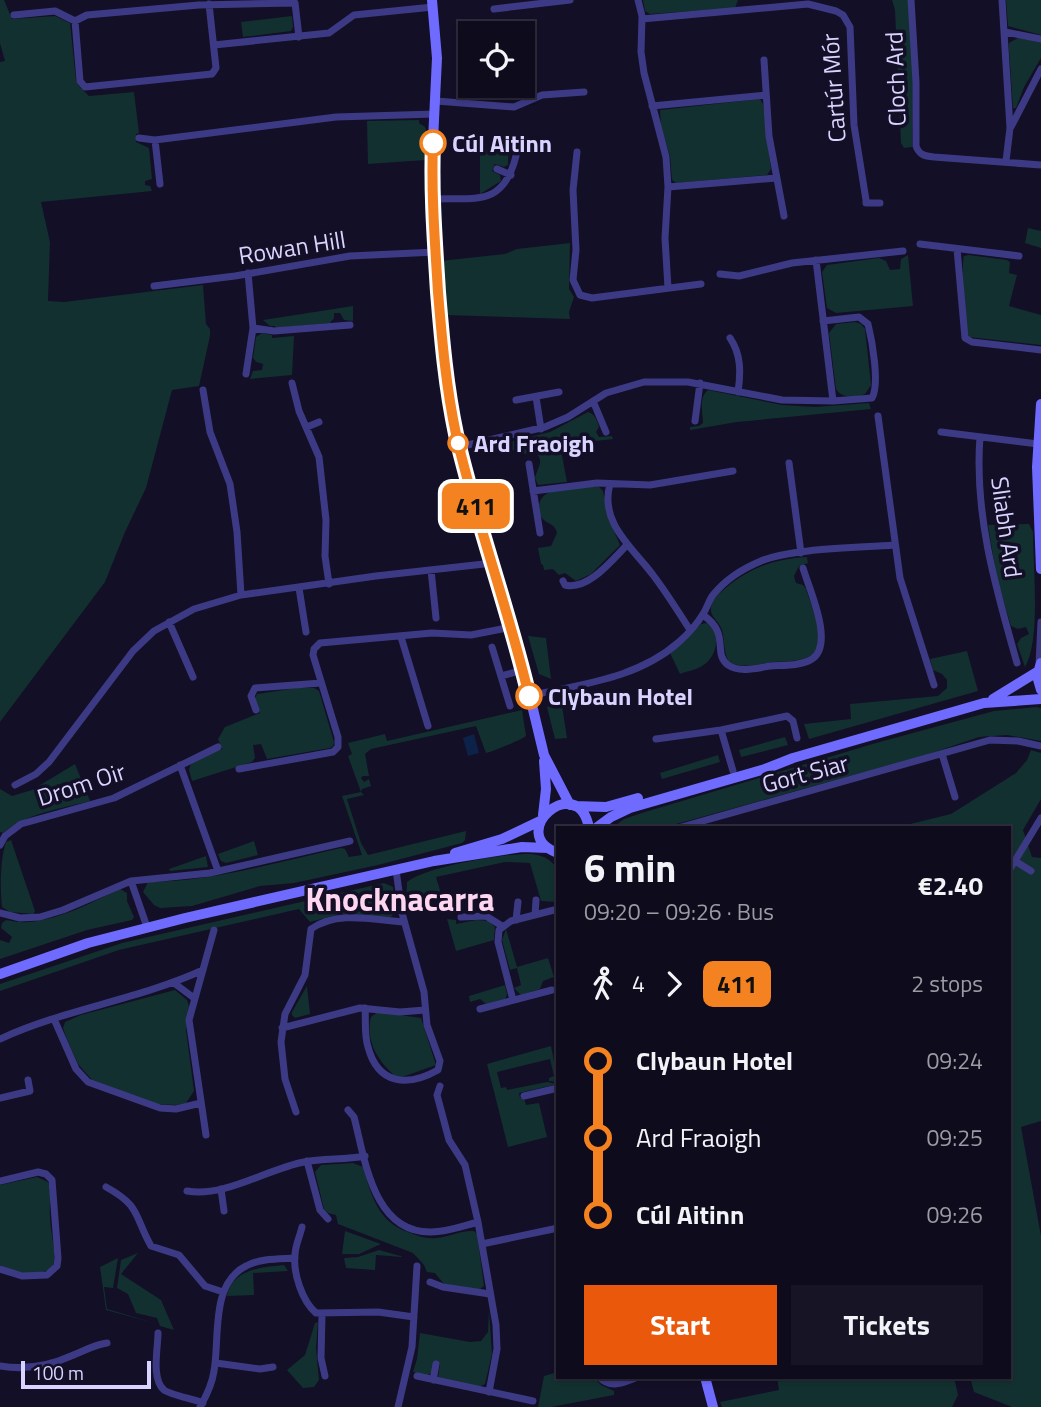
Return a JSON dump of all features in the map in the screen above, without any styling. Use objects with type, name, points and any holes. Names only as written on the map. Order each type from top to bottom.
[{"type":"street","points":[[494,9],[570,0]]},
{"type":"street","points":[[638,0],[642,19],[641,59],[666,158],[667,288]]},
{"type":"street","points":[[745,0],[746,10]]},
{"type":"street","name":"Cloch Ard","points":[[912,0],[916,143],[919,152],[923,156],[933,157],[1041,164]]},
{"type":"street","points":[[75,21],[87,15],[209,5],[295,3],[299,37]]},
{"type":"street","points":[[214,45],[333,32],[349,16],[432,3],[437,58],[433,199],[442,346],[459,447],[512,627],[544,755],[546,789],[541,837],[555,852]]},
{"type":"street","points":[[1003,3],[1010,128],[1006,161]]},
{"type":"street","points":[[75,21],[80,81],[85,87],[206,75],[216,71],[209,5]]},
{"type":"street","name":"Cartúr Mór","points":[[642,19],[814,5],[836,11],[848,22],[851,32],[854,125],[866,203],[880,203]]},
{"type":"street","points":[[14,15],[55,11],[75,21]]},
{"type":"street","points":[[1004,32],[1041,39]]},
{"type":"street","points":[[764,60],[776,178],[784,216]]},
{"type":"street","points":[[1010,128],[1041,69]]},
{"type":"street","points":[[436,100],[512,107],[520,106],[542,94],[584,92]]},
{"type":"street","points":[[652,106],[661,103],[766,95]]},
{"type":"street","points":[[139,138],[155,140],[336,117],[435,114]]},
{"type":"street","points":[[155,140],[160,184]]},
{"type":"street","points":[[577,152],[573,190],[576,250],[573,280],[578,292],[584,297],[592,298],[701,284]]},
{"type":"street","points":[[433,199],[481,199],[506,184],[516,156]]},
{"type":"street","points":[[497,169],[510,175]]},
{"type":"street","points":[[668,187],[776,178]]},
{"type":"street","points":[[920,244],[1019,256]]},
{"type":"street","points":[[957,249],[965,338],[972,342],[1041,350]]},
{"type":"street","points":[[720,275],[739,276],[792,263],[903,251]]},
{"type":"street","name":"Rowan Hill","points":[[154,286],[350,256],[436,252]]},
{"type":"street","points":[[816,260],[832,401]]},
{"type":"street","points":[[246,374],[253,328],[248,273]]},
{"type":"street","points":[[459,447],[541,429],[568,417],[611,391],[644,382],[700,383],[768,399],[832,401],[872,398],[875,393],[868,324],[859,317],[824,321]]},
{"type":"street","points":[[253,328],[274,331],[349,325]]},
{"type":"street","points":[[730,338],[738,352],[738,391]]},
{"type":"street","points":[[292,383],[299,411],[316,445],[327,527],[326,562],[329,584]]},
{"type":"street","points":[[695,421],[700,383]]},
{"type":"street","points":[[203,390],[210,432],[230,484],[237,531],[240,595]]},
{"type":"street","points":[[516,400],[559,392]]},
{"type":"street","points":[[536,397],[541,429]]},
{"type":"street","points":[[593,401],[606,432]]},
{"type":"street","points":[[1041,404],[1038,444],[1041,569]]},
{"type":"street","points":[[878,416],[894,544],[903,587],[934,685]]},
{"type":"street","points":[[307,427],[319,422]]},
{"type":"street","name":"Sliabh Ard","points":[[941,432],[1038,444]]},
{"type":"street","name":"Sliabh Ard","points":[[980,437],[979,495],[985,539],[1017,663]]},
{"type":"street","points":[[789,463],[801,553]]},
{"type":"street","points":[[529,464],[540,533]]},
{"type":"street","points":[[533,491],[578,484],[658,485],[733,471]]},
{"type":"street","points":[[610,484],[608,496],[612,519],[626,545],[652,573],[690,630]]},
{"type":"street","points":[[529,696],[601,681],[628,672],[657,657],[678,643],[690,630],[703,615],[715,593],[741,572],[771,557],[894,544]]},
{"type":"street","points":[[563,581],[565,585],[571,586],[586,582],[626,545]]},
{"type":"street","points":[[15,785],[36,774],[49,762],[133,650],[147,636],[204,605],[240,595],[493,563]]},
{"type":"street","points":[[703,615],[718,629],[723,659],[731,667],[744,669],[808,661],[818,654],[823,636],[803,568]]},
{"type":"street","points":[[431,570],[436,618]]},
{"type":"street","points":[[299,588],[306,632]]},
{"type":"street","points":[[169,622],[193,677]]},
{"type":"street","points":[[1041,622],[1037,681],[1041,690]]},
{"type":"street","points":[[239,769],[337,750],[338,737],[313,655],[314,649],[320,643],[432,633],[471,635],[512,627]]},
{"type":"street","points":[[401,636],[428,726]]},
{"type":"street","points":[[492,647],[510,706]]},
{"type":"street","points":[[599,826],[630,808],[984,703],[1010,690],[1039,667]]},
{"type":"street","points":[[501,676],[523,670]]},
{"type":"street","points":[[256,710],[251,696],[255,688],[321,683]]},
{"type":"street","points":[[984,703],[1041,699]]},
{"type":"street","points":[[656,739],[721,730],[787,716],[792,718],[797,738]]},
{"type":"street","points":[[721,730],[733,771]]},
{"type":"street","name":"Gort Siar","points":[[685,826],[990,740],[1018,741],[1041,747]]},
{"type":"street","name":"Drom Oir","points":[[0,845],[9,832],[21,824],[114,798],[218,747]]},
{"type":"street","points":[[942,754],[955,797]]},
{"type":"street","points":[[544,755],[573,806],[583,813],[588,826]]},
{"type":"street","points":[[434,861],[502,839],[542,818],[555,806],[606,807],[763,762],[793,758]]},
{"type":"street","points":[[180,765],[218,872]]},
{"type":"street","points":[[1011,867],[1041,818]]},
{"type":"street","points":[[0,913],[20,918],[40,917],[131,881],[218,872],[350,841]]},
{"type":"street","points":[[0,974],[88,943],[147,927],[434,861],[522,847],[555,852]]},
{"type":"street","points":[[1015,861],[1031,871]]},
{"type":"street","points":[[365,1008],[369,1052],[385,1074],[398,1081],[434,1072],[440,1067],[427,1025],[424,992],[404,922],[396,870]]},
{"type":"street","points":[[131,881],[147,927]]},
{"type":"street","points":[[536,900],[536,915]]},
{"type":"street","points":[[516,920],[518,902]]},
{"type":"street","points":[[513,1000],[498,934],[502,926],[516,920],[556,910]]},
{"type":"street","points":[[460,917],[486,916],[502,926]]},
{"type":"street","points":[[296,1112],[285,1079],[281,1051],[282,1028],[287,1008],[304,975],[311,929],[326,920],[340,918],[404,922]]},
{"type":"street","points":[[206,1135],[189,1020],[214,930]]},
{"type":"street","points":[[0,1039],[25,1028],[174,983],[203,970]]},
{"type":"street","points":[[174,983],[194,998]]},
{"type":"street","points":[[480,1009],[552,989]]},
{"type":"street","points":[[282,1028],[365,1008],[400,1013],[425,1010]]},
{"type":"street","points":[[54,1019],[76,1069],[88,1082],[103,1090],[166,1109],[201,1103]]},
{"type":"street","points":[[0,1098],[30,1091],[28,1080]]},
{"type":"street","points":[[440,1086],[437,1094],[449,1140],[465,1165],[496,1325],[497,1349],[489,1392]]},
{"type":"street","points":[[524,1096],[556,1088]]},
{"type":"street","points":[[348,1110],[354,1117],[377,1196],[392,1218],[419,1231],[430,1232],[478,1222]]},
{"type":"street","points":[[187,1191],[207,1192],[221,1189],[307,1161],[365,1156]]},
{"type":"street","points":[[307,1161],[320,1210],[328,1219]]},
{"type":"street","points":[[0,1181],[38,1172],[50,1178],[54,1192],[58,1258],[54,1270],[40,1277],[22,1276],[0,1269]]},
{"type":"street","points":[[106,1187],[131,1204],[138,1213],[151,1246],[176,1253],[205,1286],[223,1293]]},
{"type":"street","points":[[221,1189],[224,1211]]},
{"type":"street","points":[[302,1227],[295,1258],[303,1293],[312,1310],[322,1315],[370,1312],[414,1318]]},
{"type":"street","points":[[482,1244],[556,1228]]},
{"type":"street","points":[[159,1333],[157,1370],[161,1387],[202,1405],[211,1385],[216,1363],[223,1293],[231,1278],[247,1265],[265,1260],[295,1258]]},
{"type":"street","points":[[398,1407],[410,1358],[418,1266]]},
{"type":"street","points":[[430,1282],[443,1287],[490,1294]]},
{"type":"street","points":[[322,1315],[321,1353],[326,1376]]},
{"type":"street","points":[[0,1366],[23,1368],[47,1364],[95,1344],[107,1342]]},
{"type":"street","points":[[216,1363],[265,1369],[273,1367]]},
{"type":"street","points":[[433,1380],[436,1364]]},
{"type":"street","points":[[417,1376],[533,1401]]},
{"type":"street","points":[[602,1379],[610,1385],[631,1379]]},
{"type":"street","points":[[706,1379],[713,1407]]},
{"type":"green space","points":[[0,0],[4,0],[12,19],[55,16],[70,23],[76,80],[79,86],[89,96],[134,92],[139,133],[136,134],[136,142],[149,148],[152,179],[145,181],[145,185],[150,186],[152,191],[41,202],[50,242],[48,301],[64,302],[203,285],[206,324],[210,329],[210,336],[199,386],[172,390],[146,488],[105,582],[0,722],[0,62],[5,61],[0,43]]},
{"type":"green space","points":[[643,0],[738,0],[735,8],[650,14],[645,11]]},
{"type":"green space","points":[[892,0],[908,0],[913,76],[912,147],[904,148],[901,143],[895,10]]},
{"type":"green space","points":[[1006,0],[1041,0],[1041,35],[1008,26]]},
{"type":"green space","points":[[292,16],[291,31],[243,37],[241,22]]},
{"type":"green space","points":[[1018,38],[1041,42],[1041,58],[1024,87],[1016,108],[1013,108],[1009,43]]},
{"type":"green space","points":[[760,99],[763,104],[771,169],[767,175],[676,183],[672,180],[660,110]]},
{"type":"green space","points":[[419,120],[427,133],[426,160],[368,164],[367,121]]},
{"type":"green space","points":[[480,149],[508,151],[508,165],[504,167],[495,164],[492,171],[500,175],[501,181],[480,194]]},
{"type":"green space","points":[[1028,228],[1041,231],[1041,248],[1025,243]]},
{"type":"green space","points":[[570,243],[569,289],[574,297],[569,312],[570,319],[444,315],[440,261]]},
{"type":"green space","points":[[908,255],[913,306],[836,313],[827,308],[822,272],[827,265],[879,258],[886,261],[890,270],[900,269],[901,259]]},
{"type":"green space","points":[[964,256],[1010,262],[1009,273],[1017,275],[1009,306],[1041,315],[1041,345],[969,337],[963,271]]},
{"type":"green space","points":[[353,306],[353,321],[344,320],[340,313],[334,313],[330,323],[276,328],[263,320]]},
{"type":"green space","points":[[855,322],[865,329],[871,385],[865,394],[849,396],[836,389],[829,333],[836,324]]},
{"type":"green space","points":[[262,333],[272,335],[272,338],[294,336],[292,375],[250,379],[253,371],[262,370],[263,364],[253,358],[256,337]]},
{"type":"green space","points":[[708,390],[782,405],[815,407],[869,403],[871,409],[737,422],[690,430],[690,427],[703,423],[702,401]]},
{"type":"green space","points":[[588,412],[596,420],[599,437],[612,436],[613,439],[560,445],[567,482],[538,485],[535,478],[540,458],[534,452],[519,455],[517,450],[472,454],[477,450],[550,432]]},
{"type":"green space","points":[[599,487],[603,491],[610,522],[620,545],[591,574],[576,581],[565,573],[559,575],[553,569],[544,570],[538,548],[551,546],[557,533],[553,526],[541,517],[539,508],[540,501],[549,492]]},
{"type":"green space","points":[[1029,524],[1033,532],[1035,621],[1030,655],[1025,667],[1017,644],[1029,634],[1026,627],[1018,629],[1011,626],[997,579],[988,525]]},
{"type":"green space","points":[[807,557],[808,563],[799,566],[794,576],[796,583],[806,589],[815,614],[819,634],[816,650],[810,656],[797,660],[745,666],[729,662],[722,630],[711,611],[715,598],[750,571],[782,560]]},
{"type":"green space","points":[[707,623],[715,633],[714,652],[700,667],[680,674],[670,653],[701,624]]},
{"type":"green space","points":[[528,636],[546,638],[551,679],[539,674]]},
{"type":"green space","points":[[967,651],[978,691],[809,739],[804,724],[851,719],[850,704],[938,696],[947,688],[947,680],[933,670],[930,659]]},
{"type":"green space","points":[[314,688],[319,691],[333,746],[267,759],[261,744],[253,745],[255,758],[252,762],[192,781],[189,770],[191,763],[222,749],[218,739],[225,727],[260,713],[255,698],[257,694]]},
{"type":"green space","points":[[561,699],[567,738],[555,739],[547,707]]},
{"type":"green space","points":[[1041,708],[1041,741],[1007,735],[979,737],[926,755],[669,826],[615,826],[624,819],[645,812],[994,711]]},
{"type":"green space","points":[[522,710],[526,736],[486,753],[476,726],[371,749],[365,754],[369,776],[361,778],[364,782],[369,779],[371,786],[361,792],[348,756],[352,754],[348,743],[385,734],[387,741]]},
{"type":"green space","points":[[785,737],[788,745],[741,757],[739,750]]},
{"type":"green space","points":[[1031,750],[1041,753],[1041,799],[1023,830],[1032,857],[1041,858],[1041,1121],[1021,1127],[1041,1236],[1041,1407],[1012,1407],[974,1392],[971,1379],[1011,1379],[1011,826],[902,826],[951,814],[1016,773],[1027,760]]},
{"type":"green space","points":[[718,755],[720,762],[662,779],[660,773]]},
{"type":"green space","points":[[75,764],[90,801],[33,816],[3,833],[0,832],[0,789],[12,796],[32,790]]},
{"type":"green space","points":[[361,792],[364,795],[347,799],[361,843],[368,855],[466,831],[465,840],[378,865],[294,883],[260,886],[192,906],[160,908],[143,892],[148,882],[221,875],[341,848],[345,849],[349,857],[362,855],[342,796]]},
{"type":"green space","points":[[11,840],[35,911],[33,914],[10,912],[2,907],[3,857],[6,842]]},
{"type":"green space","points":[[254,841],[258,855],[226,863],[221,861],[218,854]]},
{"type":"green space","points":[[531,854],[548,859],[554,864],[556,902],[541,901],[530,863],[505,862],[436,877],[442,897],[406,905],[407,882],[416,876],[466,862]]},
{"type":"green space","points":[[206,856],[208,867],[169,869]]},
{"type":"green space","points":[[384,883],[393,887],[396,911],[391,917],[340,914],[310,922],[299,909],[119,950],[0,991],[0,984],[122,943]]},
{"type":"green space","points":[[120,889],[127,893],[127,901],[134,917],[132,920],[87,930],[0,959],[0,940],[9,943],[12,937],[1,928],[6,920],[25,922],[52,918]]},
{"type":"green space","points":[[447,919],[456,920],[456,924],[489,921],[495,927],[494,940],[456,951]]},
{"type":"green space","points":[[506,929],[517,967],[548,958],[554,977],[543,981],[540,989],[521,995],[514,988],[521,985],[517,968],[510,970],[502,940]]},
{"type":"green space","points":[[505,985],[505,999],[486,1004],[480,999],[470,1002],[469,996]]},
{"type":"green space","points":[[307,986],[310,1014],[295,1018],[292,1012]]},
{"type":"green space","points":[[175,990],[187,1000],[189,1006],[186,1030],[194,1091],[186,1103],[156,1104],[92,1080],[78,1064],[63,1028],[65,1022],[81,1015]]},
{"type":"green space","points":[[378,1012],[421,1018],[436,1065],[402,1077],[395,1076],[378,1057],[371,1042],[371,1017]]},
{"type":"green space","points":[[551,1046],[556,1082],[549,1081],[549,1078],[554,1076],[550,1059],[497,1072],[501,1088],[506,1087],[507,1090],[547,1082],[556,1084],[519,1093],[526,1105],[539,1103],[547,1137],[508,1147],[487,1064]]},
{"type":"green space","points":[[353,1163],[363,1167],[377,1206],[389,1222],[415,1235],[429,1238],[474,1231],[477,1234],[484,1286],[479,1290],[444,1284],[435,1273],[427,1272],[413,1253],[338,1224],[336,1215],[324,1209],[315,1172],[321,1165]]},
{"type":"green space","points":[[37,1177],[48,1182],[49,1186],[54,1261],[53,1267],[47,1270],[27,1274],[0,1265],[0,1185]]},
{"type":"green space","points":[[345,1231],[381,1244],[359,1254],[342,1254]]},
{"type":"green space","points":[[379,1250],[404,1257],[376,1255],[375,1270],[346,1268],[344,1258],[358,1257]]},
{"type":"green space","points":[[138,1253],[121,1274],[161,1300],[174,1330],[160,1326],[157,1318],[136,1313],[128,1294],[117,1288],[121,1260]]},
{"type":"green space","points":[[118,1258],[113,1288],[104,1287],[107,1309],[154,1323],[106,1310],[100,1267]]},
{"type":"green space","points":[[284,1265],[288,1271],[253,1273],[254,1295],[227,1296],[230,1287],[241,1275]]},
{"type":"green space","points":[[489,1310],[492,1354],[485,1384],[479,1387],[438,1377],[440,1364],[434,1362],[431,1373],[427,1376],[413,1372],[420,1333],[470,1342],[481,1341],[488,1332]]},
{"type":"green space","points":[[318,1322],[316,1348],[319,1380],[314,1387],[303,1388],[287,1370],[305,1355],[315,1323]]},
{"type":"green space","points":[[556,1373],[556,1379],[595,1379],[614,1391],[614,1395],[538,1407],[544,1376]]},
{"type":"green space","points":[[777,1379],[954,1379],[958,1395],[952,1407],[722,1407],[720,1402],[779,1390]]},
{"type":"water","points":[[474,734],[479,753],[468,756],[463,738]]},
{"type":"bus line","name":"411","points":[[433,143],[432,171],[441,340],[450,401],[463,460],[518,647],[529,696]]},
{"type":"place","name":"Cúl Aitinn","points":[[433,143]]},
{"type":"place","name":"Ard Fraoigh","points":[[458,443]]},
{"type":"place","name":"Clybaun Hotel","points":[[529,696]]},
{"type":"district","name":"Knocknacarra","points":[[400,899]]}]
